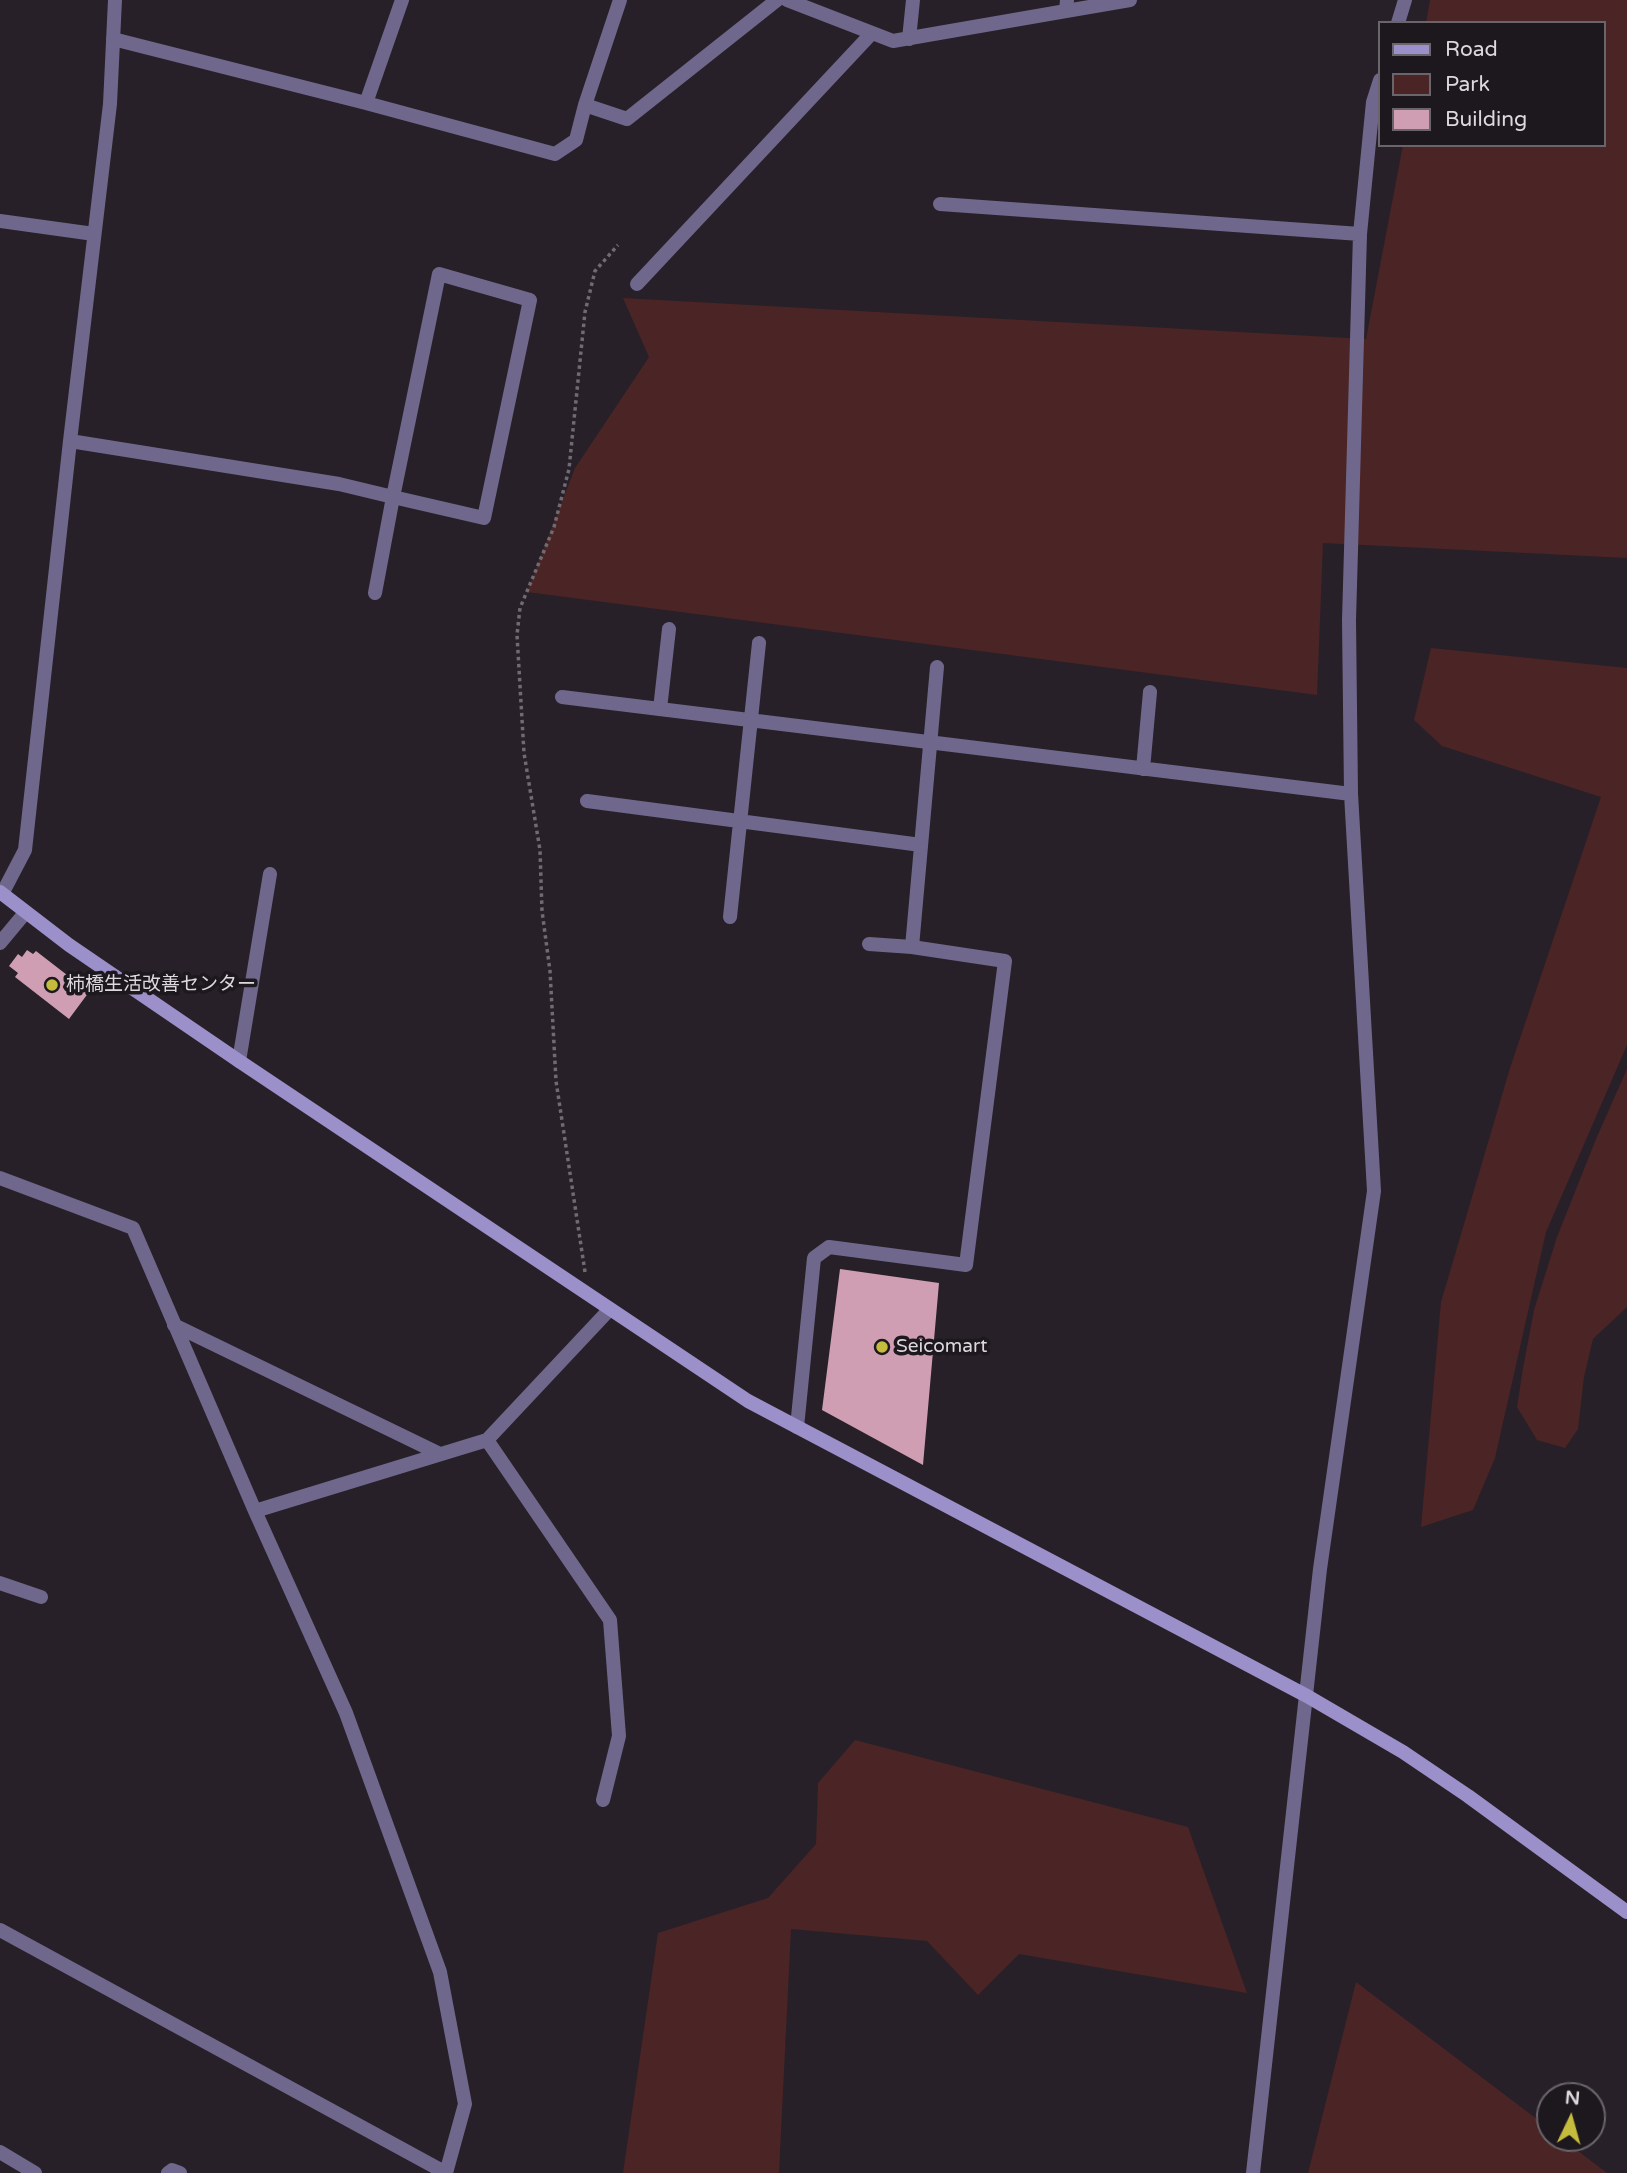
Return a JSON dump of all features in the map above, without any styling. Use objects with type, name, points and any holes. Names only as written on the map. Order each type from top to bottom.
[{"type":"street","points":[[115,0],[110,104],[25,850],[1,893],[25,913],[239,1061],[748,1401],[1307,1696],[1403,1752],[1627,1912]]},
{"type":"street","points":[[366,103],[402,0]]},
{"type":"street","points":[[113,39],[555,153],[576,140],[584,106],[620,0]]},
{"type":"street","points":[[584,106],[627,119],[778,0]]},
{"type":"street","points":[[787,0],[893,41],[1067,6],[1130,0]]},
{"type":"street","points":[[909,39],[913,0]]},
{"type":"street","points":[[1399,21],[1405,0]]},
{"type":"street","points":[[637,284],[872,33]]},
{"type":"street","points":[[1253,2173],[1320,1569],[1374,1191],[1351,794],[1349,620],[1360,234],[1373,102],[1378,86]]},
{"type":"street","points":[[940,204],[1360,234]]},
{"type":"street","points":[[0,221],[94,234]]},
{"type":"street","points":[[70,441],[339,484],[393,497],[484,518],[530,300],[439,274],[393,497],[375,593]]},
{"type":"street","points":[[660,709],[669,629]]},
{"type":"street","points":[[730,916],[759,643]]},
{"type":"street","points":[[912,947],[937,667]]},
{"type":"street","points":[[1143,769],[1150,692]]},
{"type":"street","points":[[562,697],[1351,794]]},
{"type":"street","points":[[587,801],[921,845]]},
{"type":"street","points":[[239,1061],[270,874]]},
{"type":"street","points":[[0,943],[25,913]]},
{"type":"street","points":[[797,1427],[814,1258],[829,1247],[966,1265],[1005,961],[912,947],[869,944]]},
{"type":"street","points":[[0,1178],[133,1228],[254,1510],[346,1713],[440,1972],[465,2104],[446,2173],[0,1930]]},
{"type":"street","points":[[254,1510],[487,1440],[610,1309]]},
{"type":"street","points":[[174,1325],[440,1454]]},
{"type":"street","points":[[487,1440],[610,1620],[619,1736],[603,1800]]},
{"type":"street","points":[[0,1583],[41,1597]]},
{"type":"street","points":[[0,2152],[35,2173]]},
{"type":"street","points":[[168,2173],[172,2170],[180,2173]]},
{"type":"path","points":[[590,1295],[583,1266],[556,1081],[550,971],[542,911],[540,850],[524,753],[517,635],[520,608],[554,527],[569,469],[585,312],[595,271],[618,245]]},
{"type":"green space","points":[[1430,0],[1627,0],[1627,558],[1323,543],[1317,695],[527,592],[575,468],[649,357],[623,298],[1366,339],[1403,147],[1606,147],[1606,21],[1426,21]]},
{"type":"green space","points":[[1431,648],[1627,668],[1627,1045],[1546,1232],[1495,1458],[1473,1510],[1421,1527],[1441,1302],[1510,1068],[1601,797],[1442,746],[1414,720]]},
{"type":"green space","points":[[1627,1069],[1627,1307],[1593,1339],[1584,1377],[1578,1429],[1565,1448],[1537,1440],[1517,1407],[1523,1368],[1534,1310],[1557,1237]]},
{"type":"green space","points":[[855,1740],[1188,1827],[1247,1993],[1019,1954],[978,1995],[927,1941],[791,1929],[779,2173],[623,2173],[658,1933],[768,1898],[816,1844],[818,1783]]},
{"type":"green space","points":[[1356,1982],[1536,2118],[1536,2152],[1579,2152],[1607,2173],[1308,2173]]},
{"type":"building","name":"柿橋生活改善センター","points":[[27,950],[33,954],[36,951],[89,992],[69,1019],[15,977],[18,973],[9,966],[18,954],[22,957]]},
{"type":"building","name":"Seicomart","points":[[840,1269],[939,1283],[923,1465],[822,1410]]},
{"type":"place","name":"柿橋生活改善センター","points":[[52,985]]},
{"type":"place","name":"Seicomart","points":[[882,1347]]}]
